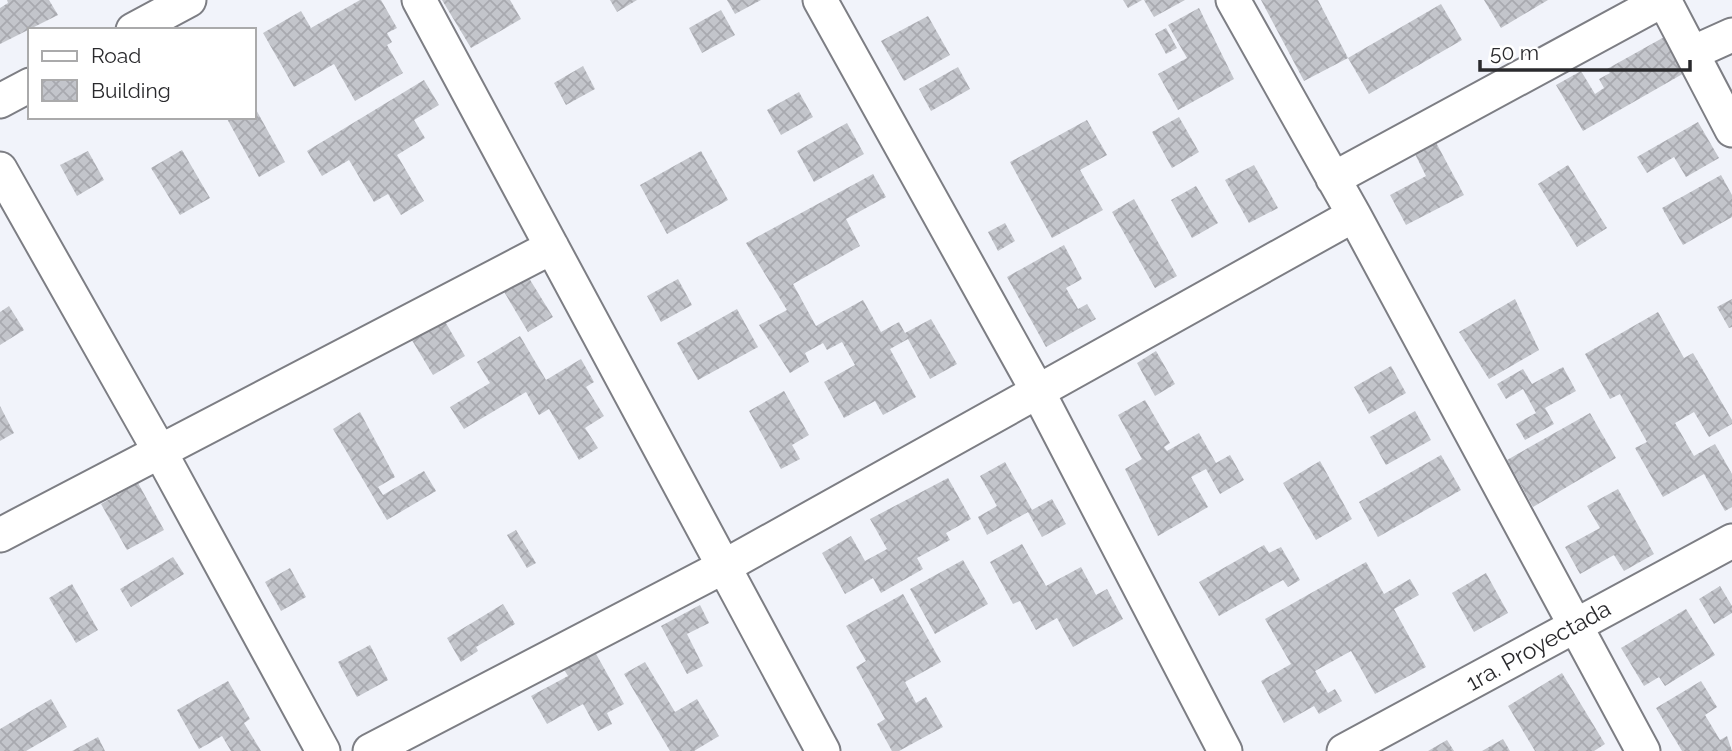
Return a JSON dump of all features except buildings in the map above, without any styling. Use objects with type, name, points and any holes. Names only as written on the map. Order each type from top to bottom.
[{"type":"street","points":[[137,28],[189,0]]},
{"type":"street","points":[[419,0],[824,751]]},
{"type":"street","points":[[820,0],[1037,390],[1225,751]]},
{"type":"street","points":[[1233,0],[1354,215],[1643,751]]},
{"type":"street","points":[[1333,179],[1663,0],[1732,130]]},
{"type":"street","points":[[1692,53],[1732,35]]},
{"type":"street","points":[[0,101],[28,86]]},
{"type":"street","points":[[0,169],[159,450],[323,751]]},
{"type":"street","points":[[370,751],[725,566],[1354,215]]},
{"type":"street","points":[[0,535],[552,247]]},
{"type":"street","name":"1ra. Proyectada","points":[[1344,751],[1732,541]]}]
